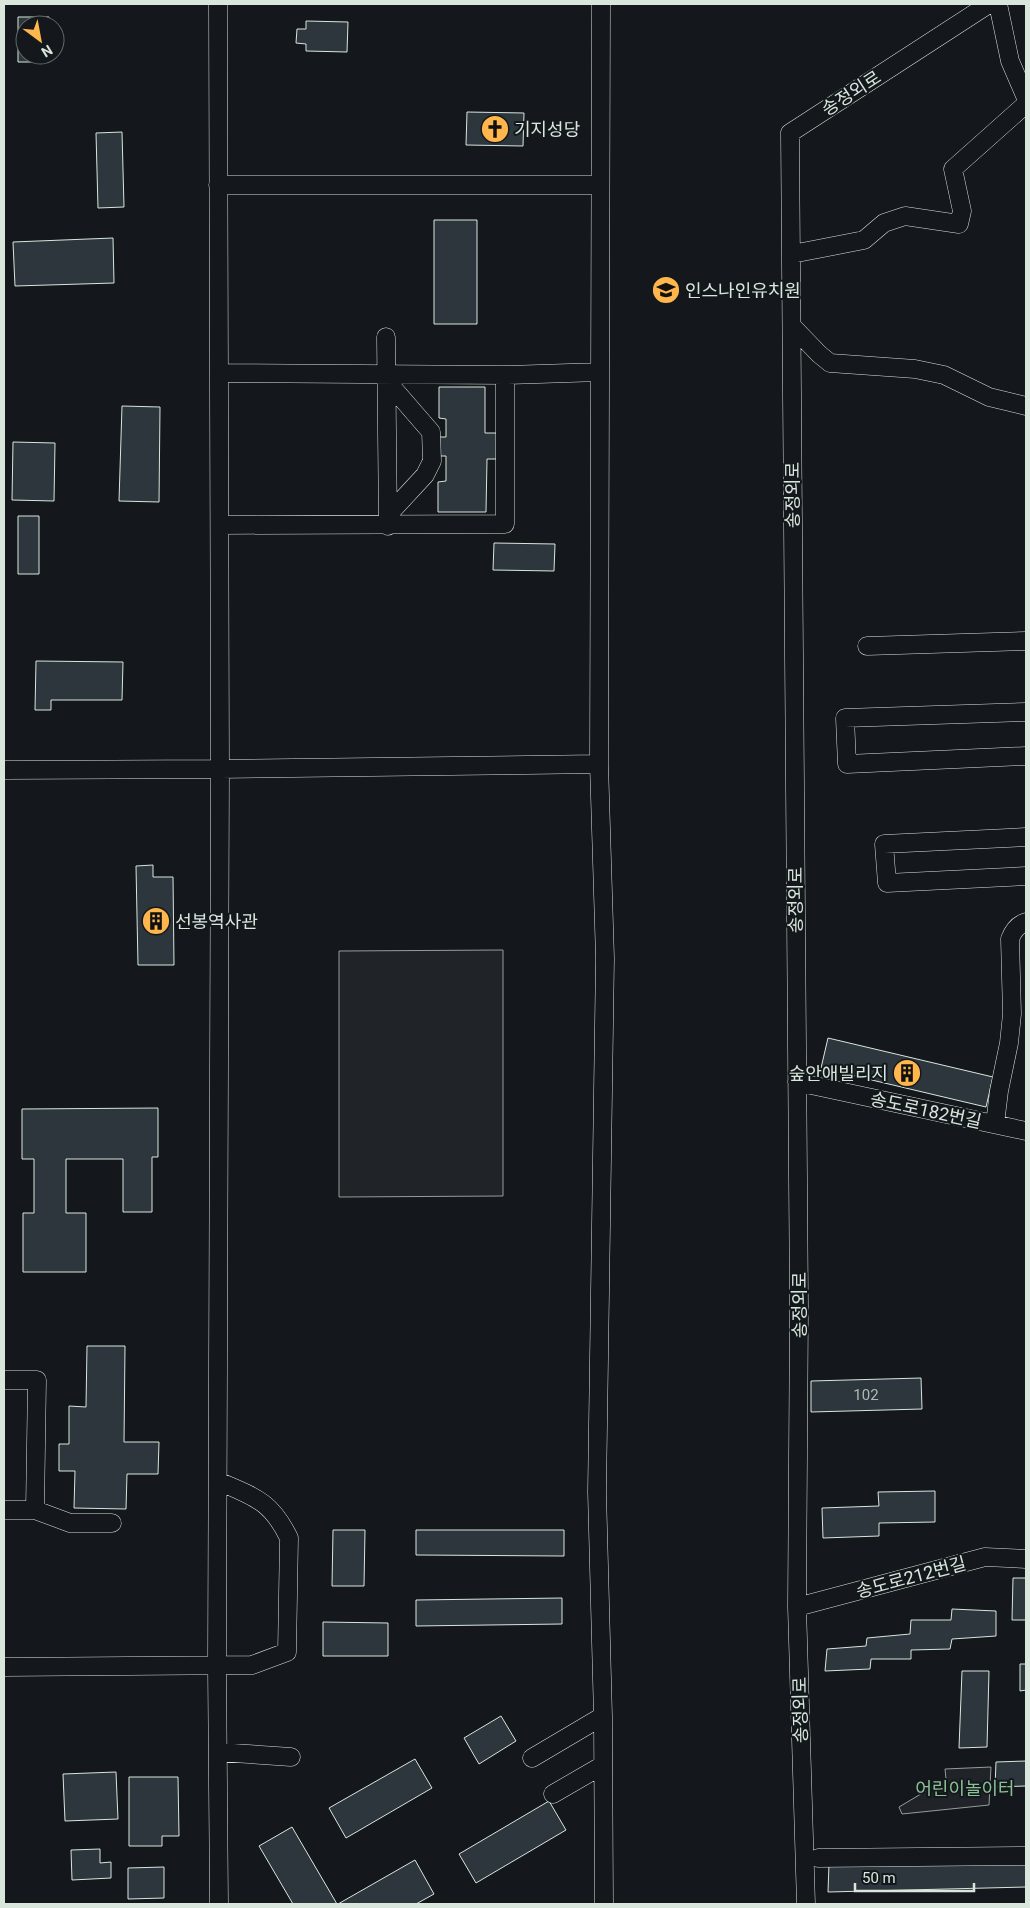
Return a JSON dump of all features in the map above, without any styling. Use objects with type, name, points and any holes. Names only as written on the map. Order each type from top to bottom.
[{"type":"street","points":[[218,4],[220,769],[217,1666],[219,1904]]},
{"type":"street","points":[[601,4],[599,764],[605,958],[597,1492],[603,1716],[604,1904]]},
{"type":"street","name":"송정외로","points":[[806,1904],[797,1607],[799,1298],[792,504],[793,327],[790,133],[988,4]]},
{"type":"street","points":[[998,4],[1010,62],[1026,98]]},
{"type":"street","points":[[792,254],[864,240],[884,223],[905,216],[959,224],[962,211],[953,169],[1026,104]]},
{"type":"street","points":[[218,185],[600,185]]},
{"type":"street","points":[[793,327],[819,354],[830,362],[916,369],[944,375],[989,397],[1026,406]]},
{"type":"street","points":[[386,337],[388,520]]},
{"type":"street","points":[[219,373],[386,377],[600,372]]},
{"type":"street","points":[[220,526],[388,520],[505,524],[505,375]]},
{"type":"street","points":[[386,377],[431,432],[432,461],[425,475],[388,520]]},
{"type":"street","points":[[867,646],[1026,641]]},
{"type":"street","points":[[1026,712],[845,718],[847,764],[1026,756]]},
{"type":"street","points":[[4,770],[599,764]]},
{"type":"street","points":[[1026,837],[884,844],[887,883],[1026,876]]},
{"type":"street","points":[[995,1124],[1012,1014],[1010,940],[1018,925],[1026,922]]},
{"type":"street","name":"송도로182번길","points":[[797,1082],[1026,1131]]},
{"type":"street","points":[[4,1380],[37,1380],[35,1510]]},
{"type":"street","points":[[4,1667],[252,1665],[287,1652],[289,1538],[282,1524],[269,1507],[256,1497],[218,1481]]},
{"type":"street","points":[[4,1510],[35,1510],[70,1523],[112,1524]]},
{"type":"street","name":"송도로212번길","points":[[797,1607],[985,1557],[1026,1559]]},
{"type":"street","points":[[532,1758],[603,1716]]},
{"type":"street","points":[[218,1752],[291,1757]]},
{"type":"street","points":[[553,1794],[603,1765]]},
{"type":"street","points":[[818,1858],[1026,1856]]},
{"type":"green space","points":[[503,950],[503,1196],[339,1197],[339,951]]},
{"type":"green space","name":"어린이놀이터","points":[[991,1767],[989,1805],[902,1814],[899,1807],[946,1779],[945,1769]]},
{"type":"building","points":[[306,21],[348,22],[347,52],[306,51],[306,44],[296,43],[297,29],[306,29]]},
{"type":"building","name":"기지성당","points":[[467,112],[524,113],[523,146],[466,145]]},
{"type":"building","points":[[122,132],[124,207],[98,208],[96,133]]},
{"type":"building","points":[[434,220],[477,220],[477,324],[434,324]]},
{"type":"building","points":[[113,238],[114,283],[15,286],[13,242]]},
{"type":"building","points":[[439,387],[485,387],[485,433],[498,433],[498,459],[487,459],[486,512],[438,512],[438,482],[446,481],[446,456],[425,456],[425,437],[446,437],[446,419],[439,418]]},
{"type":"building","points":[[122,406],[160,407],[159,502],[119,501]]},
{"type":"building","points":[[13,442],[55,443],[54,501],[12,500]]},
{"type":"building","points":[[18,516],[39,516],[39,574],[18,574]]},
{"type":"building","points":[[494,543],[555,544],[554,571],[493,570]]},
{"type":"building","points":[[36,661],[123,662],[122,700],[51,700],[51,710],[35,710]]},
{"type":"building","name":"선봉역사관","points":[[153,865],[153,877],[173,877],[174,965],[138,965],[136,866]]},
{"type":"building","name":"숲안애빌리지","points":[[828,1038],[993,1077],[986,1107],[821,1068]]},
{"type":"building","points":[[158,1108],[158,1157],[152,1157],[152,1212],[123,1212],[123,1159],[66,1159],[66,1213],[86,1213],[86,1272],[23,1272],[23,1213],[34,1213],[34,1159],[22,1159],[22,1109]]},
{"type":"building","points":[[87,1346],[125,1346],[124,1442],[159,1442],[158,1474],[127,1474],[126,1509],[74,1508],[75,1471],[59,1471],[59,1444],[69,1444],[69,1406],[86,1407]]},
{"type":"building","points":[[921,1378],[922,1409],[811,1412],[811,1381]]},
{"type":"building","points":[[935,1491],[935,1522],[879,1523],[879,1536],[823,1538],[822,1508],[879,1506],[878,1492]]},
{"type":"building","points":[[333,1530],[365,1530],[364,1586],[332,1586]]},
{"type":"building","points":[[416,1530],[564,1530],[564,1556],[416,1555]]},
{"type":"building","points":[[1013,1578],[1026,1578],[1026,1620],[1012,1620]]},
{"type":"building","points":[[562,1598],[562,1624],[416,1626],[416,1600]]},
{"type":"building","points":[[952,1609],[996,1611],[996,1636],[952,1639],[950,1649],[911,1650],[911,1659],[871,1659],[870,1669],[825,1671],[827,1649],[866,1646],[867,1638],[910,1634],[911,1620],[951,1620]]},
{"type":"building","points":[[323,1622],[388,1623],[388,1656],[323,1656]]},
{"type":"building","points":[[1020,1664],[1026,1664],[1026,1690],[1020,1691]]},
{"type":"building","points":[[962,1671],[989,1671],[987,1747],[959,1748]]},
{"type":"building","points":[[501,1716],[516,1741],[479,1764],[464,1738]]},
{"type":"building","points":[[415,1759],[432,1788],[346,1838],[329,1808]]},
{"type":"building","points":[[1026,1761],[1026,1786],[995,1787],[996,1762]]},
{"type":"building","points":[[116,1772],[118,1819],[65,1821],[63,1774]]},
{"type":"building","points":[[129,1777],[178,1777],[179,1836],[162,1836],[162,1846],[129,1846]]},
{"type":"building","points":[[549,1801],[566,1830],[476,1883],[459,1854]]},
{"type":"building","points":[[292,1827],[337,1904],[293,1904],[259,1846]]},
{"type":"building","points":[[100,1849],[100,1863],[111,1862],[111,1878],[72,1880],[71,1850]]},
{"type":"building","points":[[1026,1859],[1026,1887],[828,1892],[829,1864]]},
{"type":"building","points":[[415,1860],[434,1894],[416,1904],[338,1904]]},
{"type":"building","points":[[164,1867],[164,1898],[128,1899],[128,1868]]},
{"type":"place","name":"기지성당","points":[[495,129]]},
{"type":"place","name":"인스나인유치원","points":[[666,290]]},
{"type":"place","name":"선봉역사관","points":[[156,921]]},
{"type":"place","name":"숲안애빌리지","points":[[907,1073]]}]
